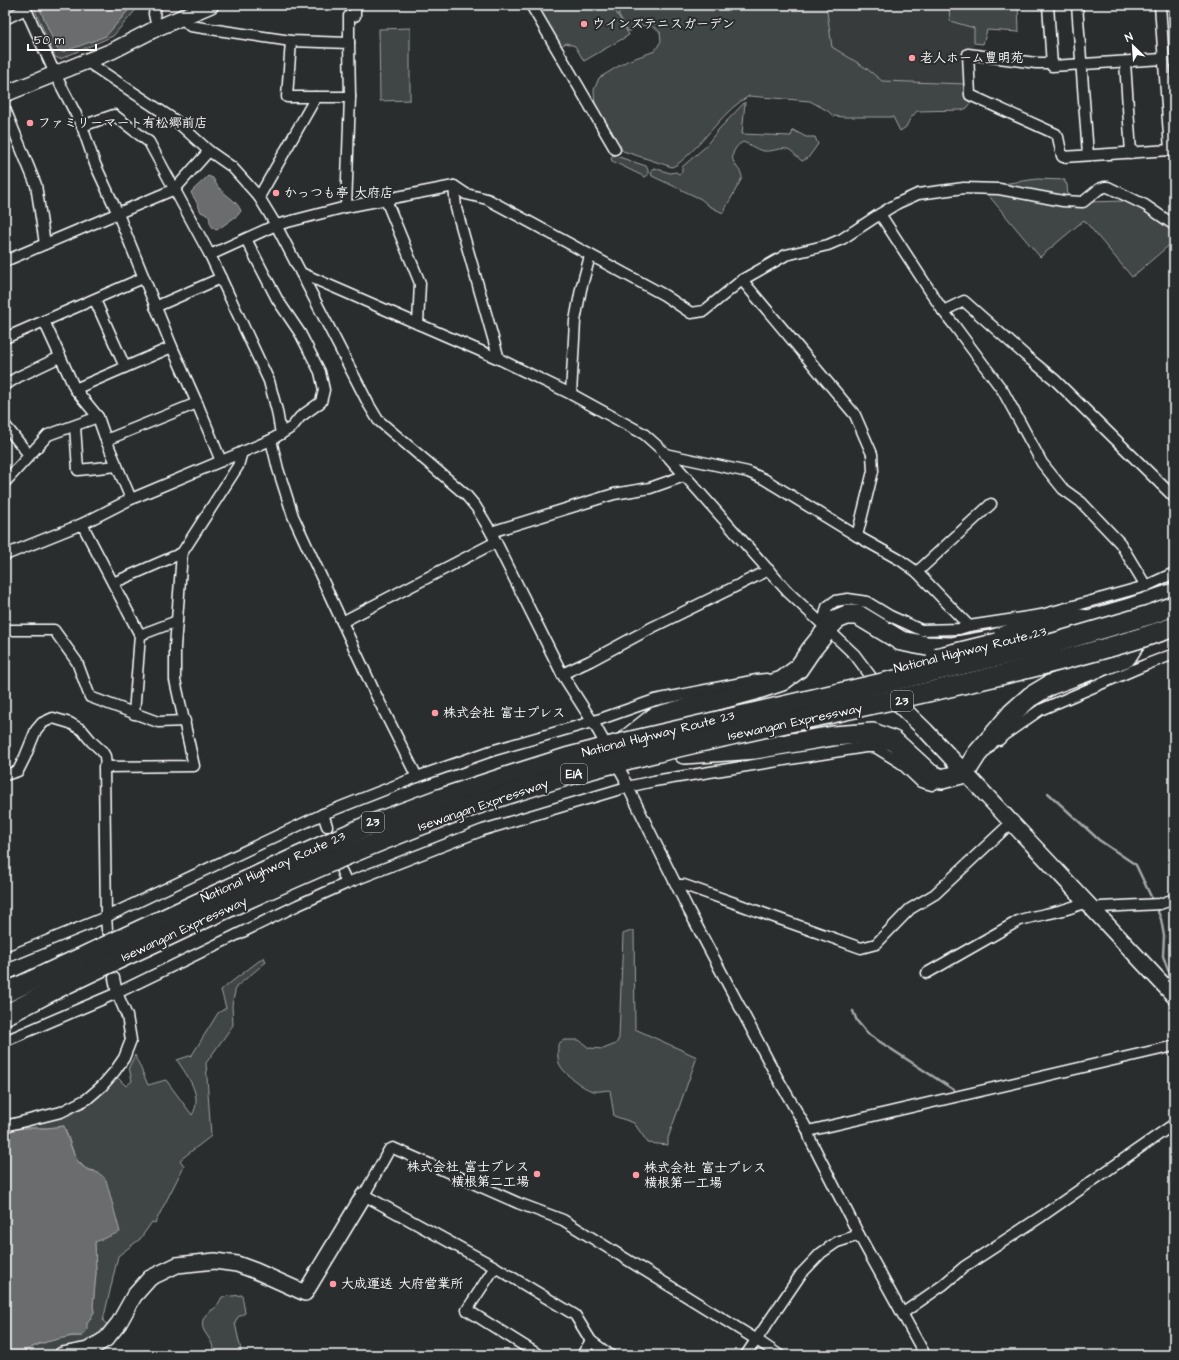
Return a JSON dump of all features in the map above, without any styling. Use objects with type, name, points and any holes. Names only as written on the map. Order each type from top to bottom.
[{"type":"highway","name":"National Highway Route 23","points":[[5,992],[221,890],[371,824],[459,790],[532,766],[626,740],[818,695],[898,666],[1045,632],[1127,609],[1174,593]]},
{"type":"highway","name":"Isewangan Expressway","points":[[5,992],[367,826],[450,795],[566,758],[627,742],[1039,647],[1109,627],[1174,606]]},
{"type":"highway","points":[[626,740],[656,717],[755,690],[782,681],[798,669],[837,619],[847,615],[858,615],[901,641],[928,646],[952,647],[990,640],[1037,626],[1073,618],[1087,620]]},
{"type":"highway","name":"National Highway Route 23","points":[[5,1016],[351,856],[386,841],[529,790],[644,759],[684,754],[752,735],[1051,666],[1135,643],[1174,628]]},
{"type":"highway","name":"Isewangan Expressway","points":[[5,1016],[64,985],[307,872],[374,844],[515,792],[637,757],[977,682],[1110,647],[1174,628]]},
{"type":"highway","points":[[684,754],[756,749],[832,736],[873,733],[894,741],[930,774],[942,779],[965,773],[977,754],[1012,713],[1030,697],[1050,685],[1126,657],[1135,643]]},
{"type":"street","points":[[156,5],[154,14],[157,28]]},
{"type":"street","points":[[5,94],[112,51],[157,28],[211,5]]},
{"type":"street","points":[[346,207],[350,97],[349,16],[355,16],[355,5]]},
{"type":"street","points":[[531,5],[614,149]]},
{"type":"street","points":[[1048,5],[1052,66],[1163,59]]},
{"type":"street","points":[[1077,5],[1088,155]]},
{"type":"street","points":[[1052,63],[1036,63],[968,54],[970,95],[1056,134],[1063,157],[1170,150],[1160,5]]},
{"type":"street","points":[[5,19],[25,7],[55,73],[82,126],[95,164],[118,214],[172,348],[221,461]]},
{"type":"street","points":[[182,18],[190,26],[291,41],[349,43]]},
{"type":"street","points":[[291,41],[287,97],[350,97]]},
{"type":"street","points":[[86,61],[176,120],[209,151],[232,167],[259,197],[276,225],[378,420],[466,496],[476,507],[491,532],[562,674],[595,725],[626,782],[677,886],[778,1079],[808,1131],[810,1139],[859,1234],[925,1355]]},
{"type":"street","points":[[1125,62],[1131,152]]},
{"type":"street","points":[[259,197],[316,97]]},
{"type":"street","points":[[5,109],[36,185],[44,244]]},
{"type":"street","points":[[82,126],[114,114],[149,142],[210,255],[269,381],[281,434]]},
{"type":"street","points":[[5,261],[175,189],[209,151]]},
{"type":"street","points":[[210,255],[276,225],[346,207],[454,186],[466,194],[487,199],[664,295],[692,313],[704,311],[742,280],[786,255],[828,245],[842,239],[898,203],[918,194],[957,189],[999,189],[1063,201],[1083,202],[1099,189],[1105,187],[1145,204],[1174,225]]},
{"type":"street","points":[[454,186],[456,208],[499,359]]},
{"type":"street","points":[[386,200],[420,283],[418,324]]},
{"type":"street","points":[[880,214],[943,311],[1003,391],[1042,463],[1063,489],[1081,502],[1120,543],[1146,586]]},
{"type":"street","points":[[5,555],[82,524],[131,499],[271,440],[292,427],[300,417],[321,402],[324,390],[320,372],[300,333],[277,299],[246,239]]},
{"type":"street","points":[[571,394],[575,322],[581,289],[590,256]]},
{"type":"street","points":[[301,272],[499,359],[571,394],[644,434],[665,454],[787,591],[855,655],[878,688],[926,731],[1174,996]]},
{"type":"street","points":[[5,338],[143,278]]},
{"type":"street","points":[[155,307],[221,278]]},
{"type":"street","points":[[742,280],[854,415],[872,454],[873,471],[857,536]]},
{"type":"street","points":[[95,300],[125,367]]},
{"type":"street","points":[[943,311],[964,301],[1054,379],[1174,497]]},
{"type":"street","points":[[44,321],[75,389],[98,417],[131,499]]},
{"type":"street","points":[[75,389],[172,348]]},
{"type":"street","points":[[5,385],[18,377],[60,357]]},
{"type":"street","points":[[106,440],[197,403]]},
{"type":"street","points":[[5,482],[48,435],[98,417]]},
{"type":"street","points":[[76,426],[78,470],[117,466]]},
{"type":"street","points":[[6,427],[29,454]]},
{"type":"street","points":[[271,440],[278,469],[293,516],[374,691],[417,777]]},
{"type":"street","points":[[106,767],[194,766],[175,680],[175,647],[182,553],[238,466],[242,452]]},
{"type":"street","points":[[665,454],[748,472],[764,479],[857,536],[900,560],[917,572],[969,626]]},
{"type":"street","points":[[491,532],[614,494],[650,488],[684,476]]},
{"type":"street","points":[[917,572],[991,504]]},
{"type":"street","points":[[82,524],[140,635],[134,714]]},
{"type":"street","points":[[342,622],[496,542]]},
{"type":"street","points":[[112,583],[182,553]]},
{"type":"street","points":[[562,674],[769,570]]},
{"type":"street","points":[[827,630],[824,619],[827,607],[835,601],[848,599],[867,602],[890,616],[921,630],[959,629],[969,626],[1041,615],[1146,586],[1174,573]]},
{"type":"street","points":[[140,635],[177,621]]},
{"type":"street","points":[[5,630],[54,630],[77,662],[90,697],[158,722],[185,721]]},
{"type":"street","points":[[965,773],[1004,735],[1040,710],[1144,665],[1174,654]]},
{"type":"street","points":[[5,958],[106,916],[323,814],[417,777],[490,751],[595,725],[655,700],[757,680],[771,679],[782,681]]},
{"type":"street","points":[[5,775],[18,771],[36,730],[42,723],[53,718],[70,723],[82,730],[102,751],[105,756],[106,767],[104,767],[106,916],[108,930]]},
{"type":"street","points":[[5,1041],[118,993],[298,905],[347,883],[483,830],[626,782],[654,781],[865,746],[875,747],[901,763],[921,782],[932,786],[942,779]]},
{"type":"street","points":[[323,814],[327,826]]},
{"type":"street","points":[[677,886],[684,885],[861,948],[876,944],[910,909],[935,894],[1012,822]]},
{"type":"street","points":[[342,872],[347,883]]},
{"type":"street","points":[[927,973],[1020,920],[1033,916],[1071,908],[1082,904],[1101,907],[1156,904],[1174,899]]},
{"type":"street","points":[[5,1126],[61,1112],[86,1099],[102,1086],[115,1071],[124,1058],[131,1040],[127,1016],[114,978]]},
{"type":"street","points":[[808,1131],[1174,1046]]},
{"type":"street","points":[[903,1313],[943,1285],[964,1267],[1042,1216],[1174,1124]]},
{"type":"street","points":[[62,1355],[88,1350],[106,1339],[119,1323],[134,1296],[150,1278],[177,1265],[215,1261],[237,1264],[305,1293],[364,1195],[389,1150],[393,1148],[518,1203],[563,1220],[779,1355]]},
{"type":"street","points":[[364,1195],[495,1267],[575,1315],[591,1340],[610,1355]]},
{"type":"street","points":[[746,1355],[801,1274],[821,1253],[837,1242],[859,1234]]},
{"type":"street","points":[[495,1267],[467,1310],[539,1355]]},
{"type":"street","points":[[582,1355],[591,1340]]},
{"type":"shaded area","points":[[33,5],[140,5],[113,36],[60,59],[55,57]]},
{"type":"shaded area","points":[[38,5],[133,5],[106,36],[61,52],[57,49]]},
{"type":"shaded area","name":"ウインズテニスガーデン","points":[[535,5],[628,5],[616,12],[629,35],[584,61],[575,46],[566,43],[559,47]]},
{"type":"shaded area","points":[[630,5],[826,5],[832,47],[866,68],[882,81],[966,84],[966,99],[971,103],[967,108],[962,110],[917,111],[910,119],[906,127],[900,131],[893,117],[833,116],[828,111],[810,101],[749,96],[732,108],[696,147],[672,167],[623,151],[614,143],[595,106],[594,90],[599,78],[627,61],[655,51],[661,41],[660,32],[651,26],[640,26],[632,28],[631,31],[628,31],[618,13]]},
{"type":"shaded area","points":[[826,5],[949,5],[950,21],[974,28],[974,51],[965,49],[966,84],[882,81],[866,68],[832,47]]},
{"type":"shaded area","points":[[949,5],[1018,5],[1019,32],[987,30],[983,44],[974,43],[974,28],[950,21]]},
{"type":"shaded area","points":[[410,28],[410,100],[380,101],[379,29]]},
{"type":"shaded area","points":[[745,102],[742,134],[791,136],[793,130],[806,137],[815,137],[818,144],[808,158],[802,161],[792,151],[787,149],[764,151],[743,142],[741,143],[734,151],[733,159],[742,178],[723,213],[709,206],[701,199],[652,176],[651,170],[654,168],[670,173],[676,172],[679,174],[682,172],[682,167],[704,148],[719,129]]},
{"type":"shaded area","points":[[613,155],[646,166],[648,175],[645,177],[612,161],[611,158]]},
{"type":"shaded area","points":[[208,176],[213,178],[219,188],[235,202],[241,211],[238,215],[217,230],[210,223],[209,216],[201,212],[191,193]]},
{"type":"shaded area","points":[[1037,179],[1065,180],[1065,183],[1067,184],[1068,199],[1000,187],[1002,184]]},
{"type":"shaded area","points":[[984,190],[1088,202],[1131,200],[1174,229],[1174,241],[1132,277],[1084,220],[1040,257]]},
{"type":"shaded area","points":[[634,930],[635,1029],[697,1057],[668,1138],[668,1145],[648,1143],[634,1123],[614,1116],[610,1090],[596,1091],[585,1087],[564,1071],[558,1058],[558,1044],[564,1040],[579,1040],[589,1048],[603,1049],[616,1044],[619,1038],[623,934]]},
{"type":"shaded area","points":[[264,957],[266,962],[236,987],[232,1005],[233,1025],[206,1063],[211,1136],[180,1160],[184,1166],[155,1223],[152,1222],[140,1239],[118,1256],[103,1321],[109,1326],[91,1342],[82,1345],[50,1353],[21,1355],[21,1353],[28,1349],[43,1343],[66,1337],[82,1336],[94,1312],[93,1306],[96,1273],[95,1171],[86,1169],[76,1159],[64,1126],[47,1128],[15,1128],[5,1133],[5,1128],[91,1098],[117,1077],[126,1086],[132,1081],[129,1067],[135,1055],[148,1085],[166,1080],[192,1115],[196,1101],[195,1093],[193,1086],[177,1060],[192,1055],[218,1013],[226,1008],[221,990]]},
{"type":"shaded area","points":[[64,1126],[72,1149],[81,1165],[98,1173],[106,1180],[120,1232],[95,1242],[96,1273],[93,1306],[94,1312],[87,1324],[87,1330],[82,1336],[71,1336],[38,1344],[17,1355],[7,1355],[5,1351],[5,1133],[15,1128],[47,1128]]},
{"type":"shaded area","points":[[242,1295],[245,1313],[238,1317],[235,1323],[242,1355],[213,1355],[212,1343],[204,1331],[203,1322],[205,1316],[217,1306],[222,1297]]},
{"type":"waterway","points":[[1048,793],[1099,840],[1136,865],[1154,903]]},
{"type":"waterway","points":[[1156,907],[1161,919],[1164,936],[1163,956],[1168,970],[1174,977]]},
{"type":"waterway","points":[[853,1011],[857,1021],[868,1034],[954,1090]]},
{"type":"place","name":"ウインズテニスガーデン","points":[[584,24]]},
{"type":"place","name":"老人ホーム豊明苑","points":[[912,58]]},
{"type":"place","name":"ファミリーマート有松郷前店","points":[[30,123]]},
{"type":"place","name":"かっつも亭 大府店","points":[[276,193]]},
{"type":"place","name":"株式会社 富士プレス","points":[[435,713]]},
{"type":"place","name":"株式会社 富士プレス 横根第二工場","points":[[537,1174]]},
{"type":"place","name":"株式会社 富士プレス 横根第一工場","points":[[636,1175]]},
{"type":"place","name":"大成運送 大府営業所","points":[[333,1284]]}]
